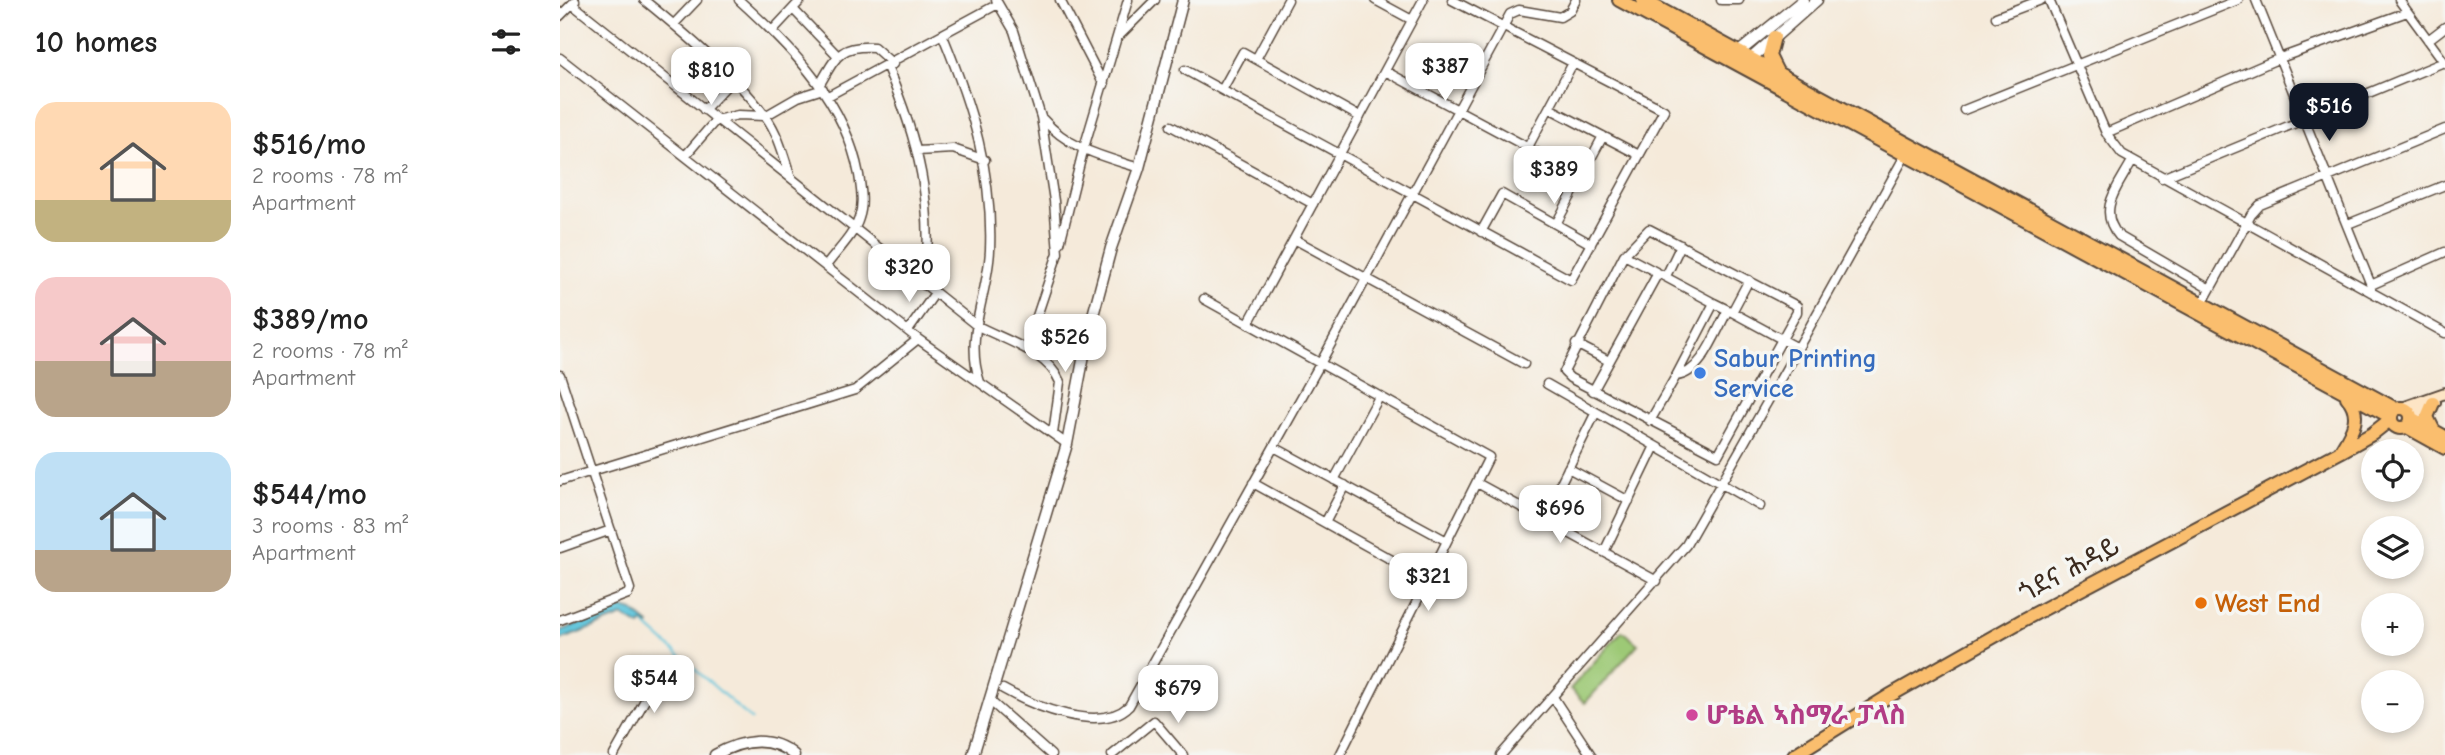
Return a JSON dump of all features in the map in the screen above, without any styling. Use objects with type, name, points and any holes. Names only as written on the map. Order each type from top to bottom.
[{"type":"main road","points":[[1619,0],[1778,74],[1907,151],[2202,304],[2401,418],[2445,448]]},
{"type":"main road","points":[[1643,0],[1907,151],[2338,390],[2440,434]]},
{"type":"main road","points":[[1774,37],[1769,56],[1778,74]]},
{"type":"main road","points":[[2338,390],[2353,405],[2356,420],[2340,452]]},
{"type":"main road","points":[[2401,418],[2440,397]]},
{"type":"main road","points":[[2440,397],[2427,417],[2440,434]]},
{"type":"main road","name":"ጎደና ሕዳይ","points":[[1794,755],[2023,620],[2401,418]]},
{"type":"street","points":[[644,0],[674,24],[765,116],[776,136],[791,178]]},
{"type":"street","points":[[674,24],[697,0]]},
{"type":"street","points":[[739,0],[773,30],[824,90],[856,161],[862,210],[855,227],[825,266]]},
{"type":"street","points":[[773,30],[801,0]]},
{"type":"street","points":[[1060,0],[1104,85]]},
{"type":"street","points":[[1117,38],[1155,0]]},
{"type":"street","points":[[972,755],[1068,444],[1087,334],[1111,248],[1139,168],[1183,0]]},
{"type":"street","points":[[1256,59],[1288,0]]},
{"type":"street","points":[[1375,0],[1412,20]]},
{"type":"street","points":[[1248,324],[1423,0]]},
{"type":"street","points":[[1185,69],[1571,280],[1664,110],[1452,0]]},
{"type":"street","points":[[1003,690],[1027,702],[1074,717],[1113,714],[1125,710],[1136,696],[1320,364],[1510,14],[1519,10],[1560,17],[1570,11],[1576,0]]},
{"type":"street","points":[[1721,0],[1737,0]]},
{"type":"street","points":[[1744,59],[1803,0]]},
{"type":"street","points":[[1744,59],[1817,0]]},
{"type":"street","points":[[1996,18],[2041,0]]},
{"type":"street","points":[[2049,0],[2106,133],[2117,149],[2162,178],[2371,289],[2445,333]]},
{"type":"street","points":[[1964,110],[2238,0]]},
{"type":"street","points":[[2256,0],[2348,224],[2371,289]]},
{"type":"street","points":[[2162,178],[2444,63],[2399,0]]},
{"type":"street","points":[[560,16],[574,2],[716,120],[976,325],[1026,349],[1059,378],[1053,434]]},
{"type":"street","points":[[685,156],[716,120],[738,114],[765,116],[798,97],[890,65],[997,2],[1014,31],[1041,117],[1051,171],[1058,253]]},
{"type":"street","points":[[1026,349],[1058,253],[1083,150],[1104,85],[1125,3]]},
{"type":"street","points":[[793,9],[837,55]]},
{"type":"street","points":[[2106,133],[2280,58],[2407,12]]},
{"type":"street","points":[[759,18],[783,18]]},
{"type":"street","points":[[2428,40],[2445,27]]},
{"type":"street","points":[[943,36],[974,115],[985,160],[990,201],[990,251],[973,352],[980,382]]},
{"type":"street","points":[[824,90],[837,55],[850,48],[874,47],[890,65],[917,151],[928,226],[924,285]]},
{"type":"street","points":[[1222,90],[1243,52],[1360,117]]},
{"type":"street","points":[[560,58],[918,339],[1068,444]]},
{"type":"street","points":[[1528,147],[1573,63]]},
{"type":"street","points":[[1384,71],[1581,176]]},
{"type":"street","points":[[704,110],[732,80]]},
{"type":"street","points":[[1549,108],[1639,156]]},
{"type":"street","points":[[1041,117],[1066,141],[1083,150],[1139,168]]},
{"type":"street","points":[[1171,125],[1313,204]]},
{"type":"street","points":[[2202,304],[2246,224],[2255,210],[2266,202],[2445,129]]},
{"type":"street","points":[[1556,224],[1603,136]]},
{"type":"street","points":[[917,151],[953,149],[985,160]]},
{"type":"street","points":[[1501,755],[1686,545],[1723,485],[1907,151]]},
{"type":"street","points":[[2133,161],[2109,202],[2107,211],[2111,228],[2119,236],[2210,289]]},
{"type":"street","points":[[2348,224],[2445,185]]},
{"type":"street","points":[[1481,232],[1502,194],[1591,244]]},
{"type":"street","points":[[1649,229],[1797,306],[1797,312],[1783,340],[1719,455],[1650,421],[1564,372],[1624,255],[1649,229]]},
{"type":"street","points":[[1294,239],[1524,364]]},
{"type":"street","points":[[1594,391],[1609,361],[1681,245]]},
{"type":"street","points":[[2371,289],[2445,252]]},
{"type":"street","points":[[1624,255],[1798,348]]},
{"type":"street","points":[[1676,376],[1685,375],[1694,368],[1749,280]]},
{"type":"street","points":[[908,331],[935,293]]},
{"type":"street","points":[[1204,299],[1489,457],[1340,755]]},
{"type":"street","points":[[1650,421],[1714,303]]},
{"type":"street","points":[[560,481],[855,390],[918,339]]},
{"type":"street","points":[[1576,344],[1609,361]]},
{"type":"street","points":[[560,375],[629,592],[560,620]]},
{"type":"street","points":[[1547,384],[1760,506]]},
{"type":"street","points":[[1334,480],[1379,397]]},
{"type":"street","points":[[1543,519],[1596,412]]},
{"type":"street","points":[[1604,552],[1655,446]]},
{"type":"street","points":[[1274,447],[1447,541]]},
{"type":"street","points":[[1568,468],[1629,501]]},
{"type":"street","points":[[1253,483],[1428,580]]},
{"type":"street","points":[[1477,483],[1657,581]]},
{"type":"street","points":[[1325,523],[1345,485]]},
{"type":"street","points":[[560,548],[611,530]]},
{"type":"street","points":[[614,755],[667,661]]},
{"type":"street","points":[[1553,697],[1591,755]]},
{"type":"street","points":[[989,700],[1051,755]]},
{"type":"street","points":[[1112,755],[1154,721],[1183,755]]},
{"type":"street","points":[[715,755],[732,747],[762,741],[779,744],[794,755]]},
{"type":"green space","points":[[1622,631],[1638,644],[1585,703],[1570,689]]},
{"type":"water","points":[[623,608],[633,611],[650,625],[642,623],[640,626],[623,616],[560,640],[560,631]]},
{"type":"waterway","points":[[644,624],[752,720]]},
{"type":"waterway","points":[[770,747],[776,755]]},
{"type":"place","name":"Sabur Printing Service","points":[[1700,373]]},
{"type":"place","name":"West End","points":[[2201,603]]},
{"type":"place","name":"ሆቴል ኣስማራ ፓላስ","points":[[1692,715]]}]
